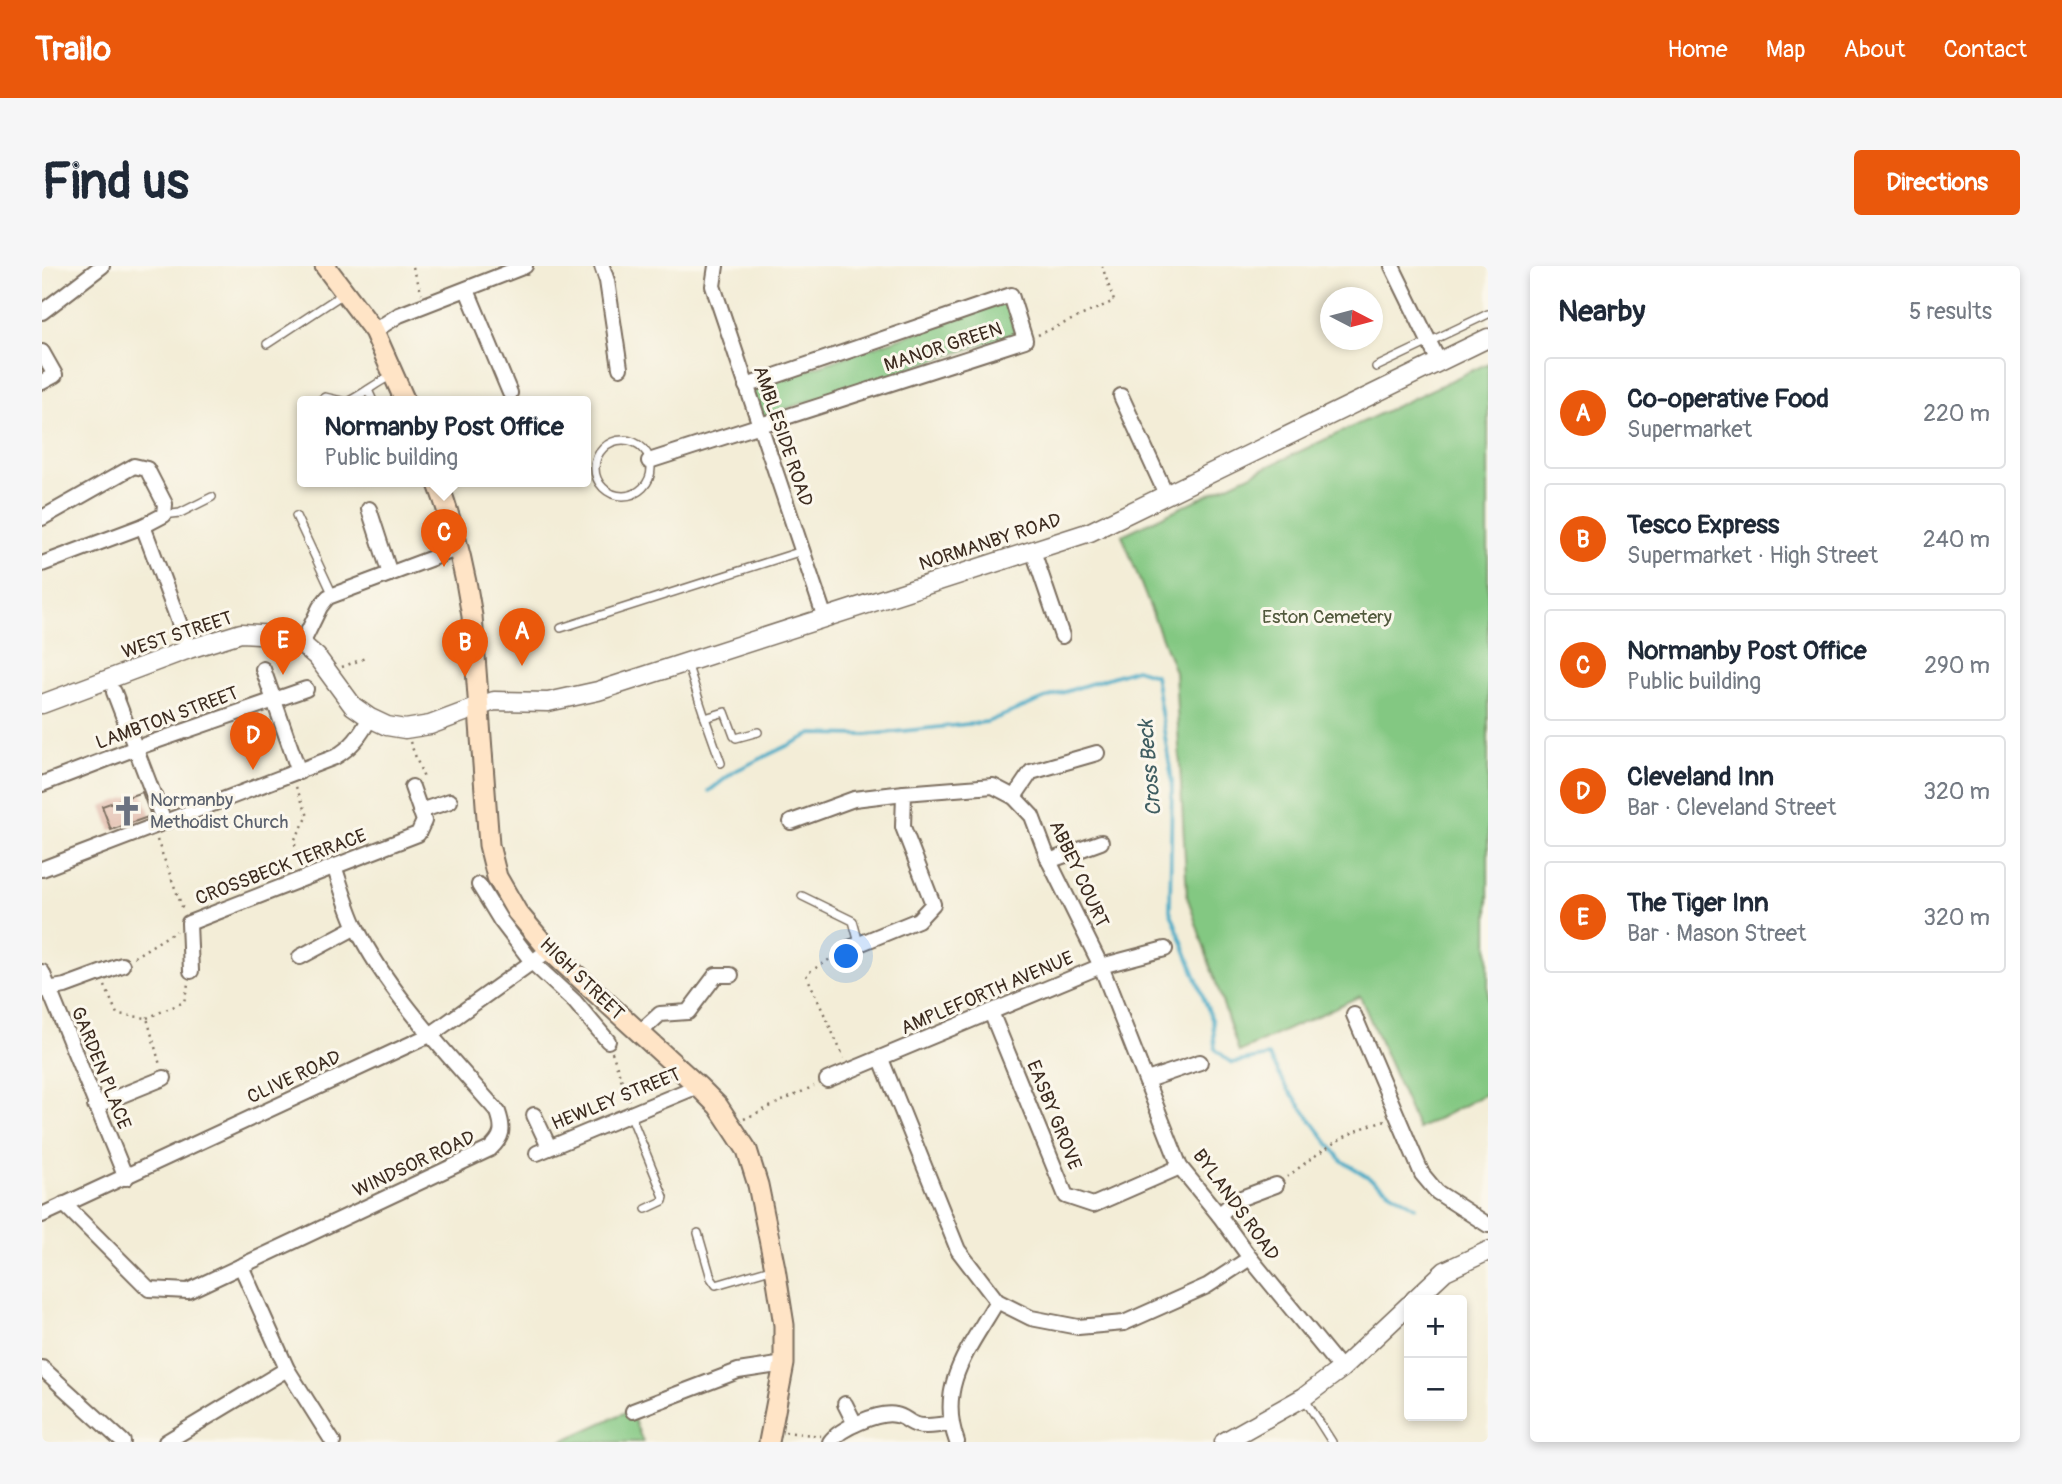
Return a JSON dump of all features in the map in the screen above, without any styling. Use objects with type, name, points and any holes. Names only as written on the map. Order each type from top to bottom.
[{"type":"main road","points":[[325,266],[374,331],[403,396]]},
{"type":"main road","name":"HIGH STREET","points":[[439,487],[459,548],[472,616],[489,845],[497,877],[517,912],[549,950],[698,1086],[732,1125],[747,1150],[758,1185],[784,1325],[783,1364],[771,1436]]},
{"type":"street","points":[[42,312],[102,266]]},
{"type":"street","points":[[374,331],[399,316],[525,266]]},
{"type":"street","points":[[602,266],[607,281],[620,368]]},
{"type":"street","name":"AMBLESIDE ROAD","points":[[716,266],[713,286],[824,618]]},
{"type":"street","points":[[1392,266],[1438,362]]},
{"type":"street","points":[[467,290],[510,393]]},
{"type":"street","name":"MANOR GREEN","points":[[649,461],[1026,340],[1011,295],[746,386]]},
{"type":"street","name":"NORMANBY ROAD","points":[[405,729],[430,724],[494,701],[548,702],[598,691],[1090,532],[1488,338]]},
{"type":"street","points":[[42,352],[55,375],[42,382]]},
{"type":"street","points":[[1121,396],[1166,494]]},
{"type":"street","points":[[42,518],[134,466],[147,469],[165,504],[164,515],[143,526],[42,564]]},
{"type":"street","points":[[369,509],[390,574]]},
{"type":"street","points":[[143,526],[189,649]]},
{"type":"street","points":[[405,729],[387,726],[353,706],[317,656],[302,644],[320,607],[334,596],[459,548]]},
{"type":"street","points":[[1033,551],[1062,636]]},
{"type":"street","name":"WEST STREET","points":[[42,704],[189,649],[241,633],[275,635],[302,644]]},
{"type":"street","points":[[262,669],[275,700],[295,774]]},
{"type":"street","name":"LAMBTON STREET","points":[[42,785],[136,748],[306,689]]},
{"type":"street","points":[[114,692],[136,748],[158,824]]},
{"type":"street","points":[[42,869],[335,757],[350,748],[370,718]]},
{"type":"street","points":[[791,822],[854,799],[904,793],[993,786],[1014,797],[1031,772],[1097,754]]},
{"type":"street","points":[[412,786],[422,816],[450,801]]},
{"type":"street","points":[[853,947],[918,920],[933,904],[903,827],[904,793]]},
{"type":"street","name":"ABBEY COURT","points":[[1014,797],[1032,816],[1049,861],[1101,965]]},
{"type":"street","name":"CROSSBECK TERRACE","points":[[191,971],[189,923],[418,834],[422,816]]},
{"type":"street","points":[[1049,861],[1101,842]]},
{"type":"street","name":"WINDSOR ROAD","points":[[64,1204],[149,1289],[188,1291],[490,1149],[501,1139],[503,1126],[498,1112],[430,1035],[382,970],[356,927],[334,866]]},
{"type":"street","points":[[479,886],[500,921],[533,963],[575,1002],[608,1041]]},
{"type":"street","points":[[300,957],[356,927]]},
{"type":"street","name":"AMPLEFORTH AVENUE","points":[[827,1080],[1101,965],[1165,949]]},
{"type":"street","name":"CLIVE ROAD","points":[[42,1215],[430,1035],[549,950]]},
{"type":"street","points":[[45,989],[100,974],[121,965]]},
{"type":"street","name":"BYLANDS ROAD","points":[[1101,965],[1180,1167],[1341,1369]]},
{"type":"street","name":"GARDEN PLACE","points":[[42,972],[45,989],[126,1178]]},
{"type":"street","points":[[639,1033],[660,1014],[688,1012],[716,975],[732,975]]},
{"type":"street","name":"EASBY GROVE","points":[[991,1012],[1066,1196],[1093,1205],[1180,1167]]},
{"type":"street","points":[[1354,1015],[1399,1117],[1413,1156],[1429,1183],[1437,1192],[1488,1226]]},
{"type":"street","points":[[881,1059],[958,1250],[997,1301],[1031,1318],[1078,1327],[1124,1323],[1207,1286],[1250,1258]]},
{"type":"street","points":[[1147,1080],[1200,1062]]},
{"type":"street","points":[[95,1106],[164,1078]]},
{"type":"street","name":"HEWLEY STREET","points":[[534,1115],[543,1150],[698,1086]]},
{"type":"street","points":[[1219,1215],[1236,1200],[1276,1185]]},
{"type":"street","points":[[1419,1295],[1445,1271],[1488,1251]]},
{"type":"street","points":[[241,1266],[287,1369],[333,1442]]},
{"type":"street","points":[[957,1442],[951,1424],[950,1398],[956,1372],[997,1301]]},
{"type":"street","points":[[1224,1442],[1304,1398],[1341,1369],[1404,1310]]},
{"type":"street","points":[[633,1412],[738,1371],[783,1364]]},
{"type":"street","points":[[42,1368],[123,1442]]},
{"type":"street","points":[[166,1442],[287,1369]]},
{"type":"street","points":[[845,1404],[855,1424]]},
{"type":"street","points":[[832,1440],[855,1424],[885,1414],[898,1415],[917,1425],[951,1424]]},
{"type":"lane","points":[[267,344],[346,292]]},
{"type":"lane","points":[[1376,367],[1488,314]]},
{"type":"lane","points":[[358,396],[376,382],[393,374]]},
{"type":"lane","points":[[368,390],[371,396]]},
{"type":"lane","points":[[616,441],[630,441],[639,445],[649,461],[650,473],[647,482],[632,495],[618,496],[609,493],[597,478],[596,460],[600,452],[616,441]]},
{"type":"lane","points":[[164,515],[180,513],[212,497]]},
{"type":"lane","points":[[296,516],[334,596]]},
{"type":"lane","points":[[561,628],[802,551]]},
{"type":"lane","points":[[687,663],[721,763]]},
{"type":"lane","points":[[705,718],[725,712],[736,738],[758,732]]},
{"type":"lane","points":[[802,896],[853,921],[853,947]]},
{"type":"lane","points":[[631,1113],[664,1197],[663,1201],[646,1209]]},
{"type":"lane","points":[[698,1233],[711,1278],[716,1285],[775,1268]]},
{"type":"lane","points":[[1304,1398],[1332,1442]]},
{"type":"path","points":[[1026,340],[1114,301],[1102,266]]},
{"type":"path","points":[[413,267],[426,305]]},
{"type":"path","points":[[405,729],[425,781],[412,786]]},
{"type":"path","points":[[295,774],[308,816],[294,841],[305,877]]},
{"type":"path","points":[[121,965],[189,923],[158,824]]},
{"type":"path","points":[[849,1070],[806,974],[853,947]]},
{"type":"path","points":[[100,974],[117,1014],[146,1018],[184,1002],[191,971]]},
{"type":"path","points":[[146,1018],[164,1078]]},
{"type":"path","points":[[608,1041],[631,1113]]},
{"type":"path","points":[[732,1125],[827,1080]]},
{"type":"path","points":[[1276,1185],[1321,1151],[1362,1126],[1399,1117]]},
{"type":"path","points":[[771,1436],[832,1440]]},
{"type":"green space","points":[[1007,301],[1015,334],[761,417],[749,390]]},
{"type":"green space","name":"Eston Cemetery","points":[[1488,363],[1488,1093],[1418,1129],[1360,996],[1239,1052],[1187,896],[1175,672],[1122,535]]},
{"type":"green space","points":[[630,1410],[643,1442],[560,1442]]},
{"type":"building","name":"Normanby Methodist Church","points":[[142,792],[151,816],[111,830],[102,806]]},
{"type":"waterway","name":"Cross Beck","points":[[709,791],[735,771],[812,734],[866,735],[987,722],[1049,697],[1136,669],[1155,675],[1172,780],[1170,910],[1213,1022],[1215,1049],[1232,1063],[1269,1056],[1285,1085],[1341,1160],[1415,1207]]},
{"type":"place","name":"Normanby Post Office","points":[[444,567]]},
{"type":"place","name":"Co-operative Food","points":[[522,666]]},
{"type":"place","name":"The Tiger Inn","points":[[283,675]]},
{"type":"place","name":"Tesco Express","points":[[465,677]]},
{"type":"place","name":"Cleveland Inn","points":[[253,770]]},
{"type":"place","name":"Normanby Methodist Church","points":[[127,811]]}]
